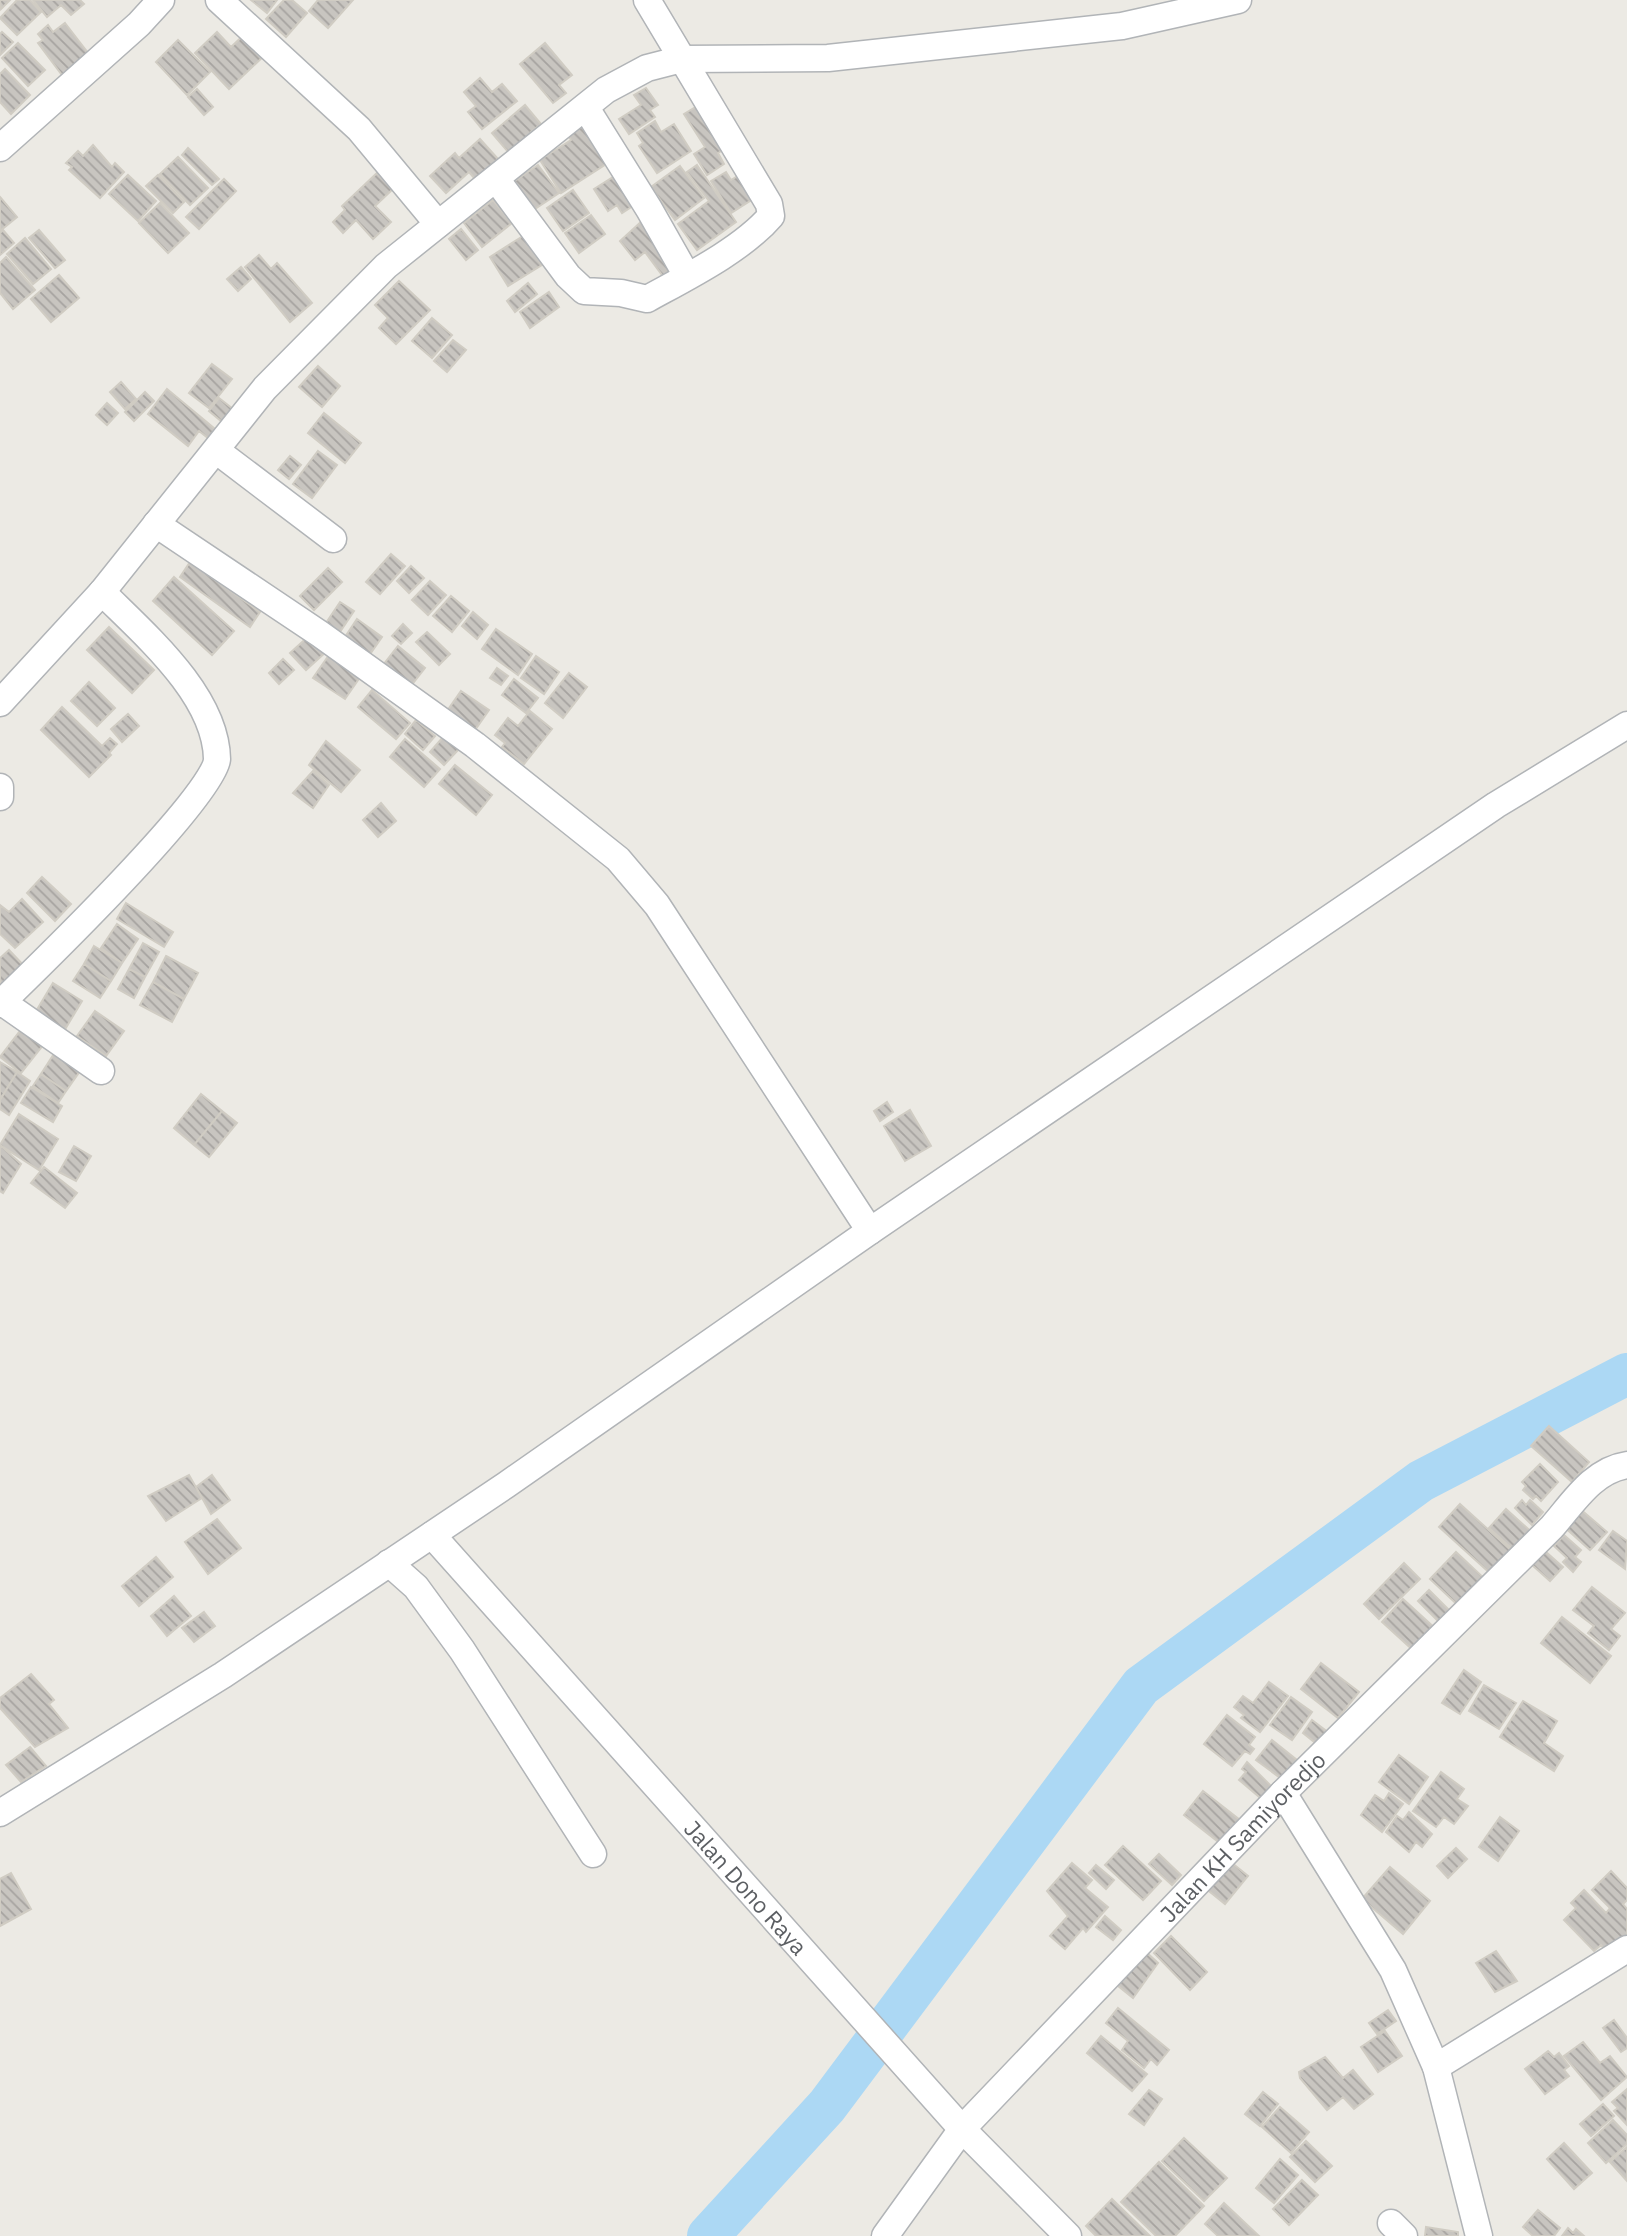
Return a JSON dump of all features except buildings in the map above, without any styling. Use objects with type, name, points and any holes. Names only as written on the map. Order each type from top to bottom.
[{"type":"street","points":[[0,148],[139,24],[161,0]]},
{"type":"street","points":[[219,0],[359,130],[438,224]]},
{"type":"street","points":[[496,179],[568,276],[584,291],[621,293],[647,299],[762,226],[771,216],[769,204],[647,0]]},
{"type":"street","points":[[0,703],[102,593],[265,388],[386,266],[606,90],[647,68],[682,59],[828,58],[1122,26],[1238,0]]},
{"type":"street","points":[[586,108],[687,276]]},
{"type":"street","points":[[217,451],[333,539]]},
{"type":"street","points":[[156,524],[320,634],[475,745],[618,859],[657,905],[870,1231]]},
{"type":"street","points":[[101,1071],[1,1003],[104,900],[197,799],[215,773],[217,760],[211,725],[180,674],[102,593]]},
{"type":"street","points":[[0,1812],[223,1675],[432,1535],[870,1231],[1496,805],[1627,725]]},
{"type":"street","points":[[0,787],[0,797]]},
{"type":"street","name":"Jalan KH Samiyoredjo","points":[[885,2236],[962,2129],[1283,1793],[1552,1527],[1593,1480],[1609,1469],[1627,1465]]},
{"type":"street","name":"Jalan Dono Raya","points":[[432,1535],[962,2129],[1068,2236]]},
{"type":"street","points":[[389,1563],[416,1587],[462,1650],[593,1854]]},
{"type":"street","points":[[1283,1793],[1393,1970],[1436,2067],[1479,2236]]},
{"type":"street","points":[[1436,2067],[1627,1949]]},
{"type":"waterway","points":[[708,2236],[827,2106],[1141,1686],[1421,1481],[1627,1374]]}]
